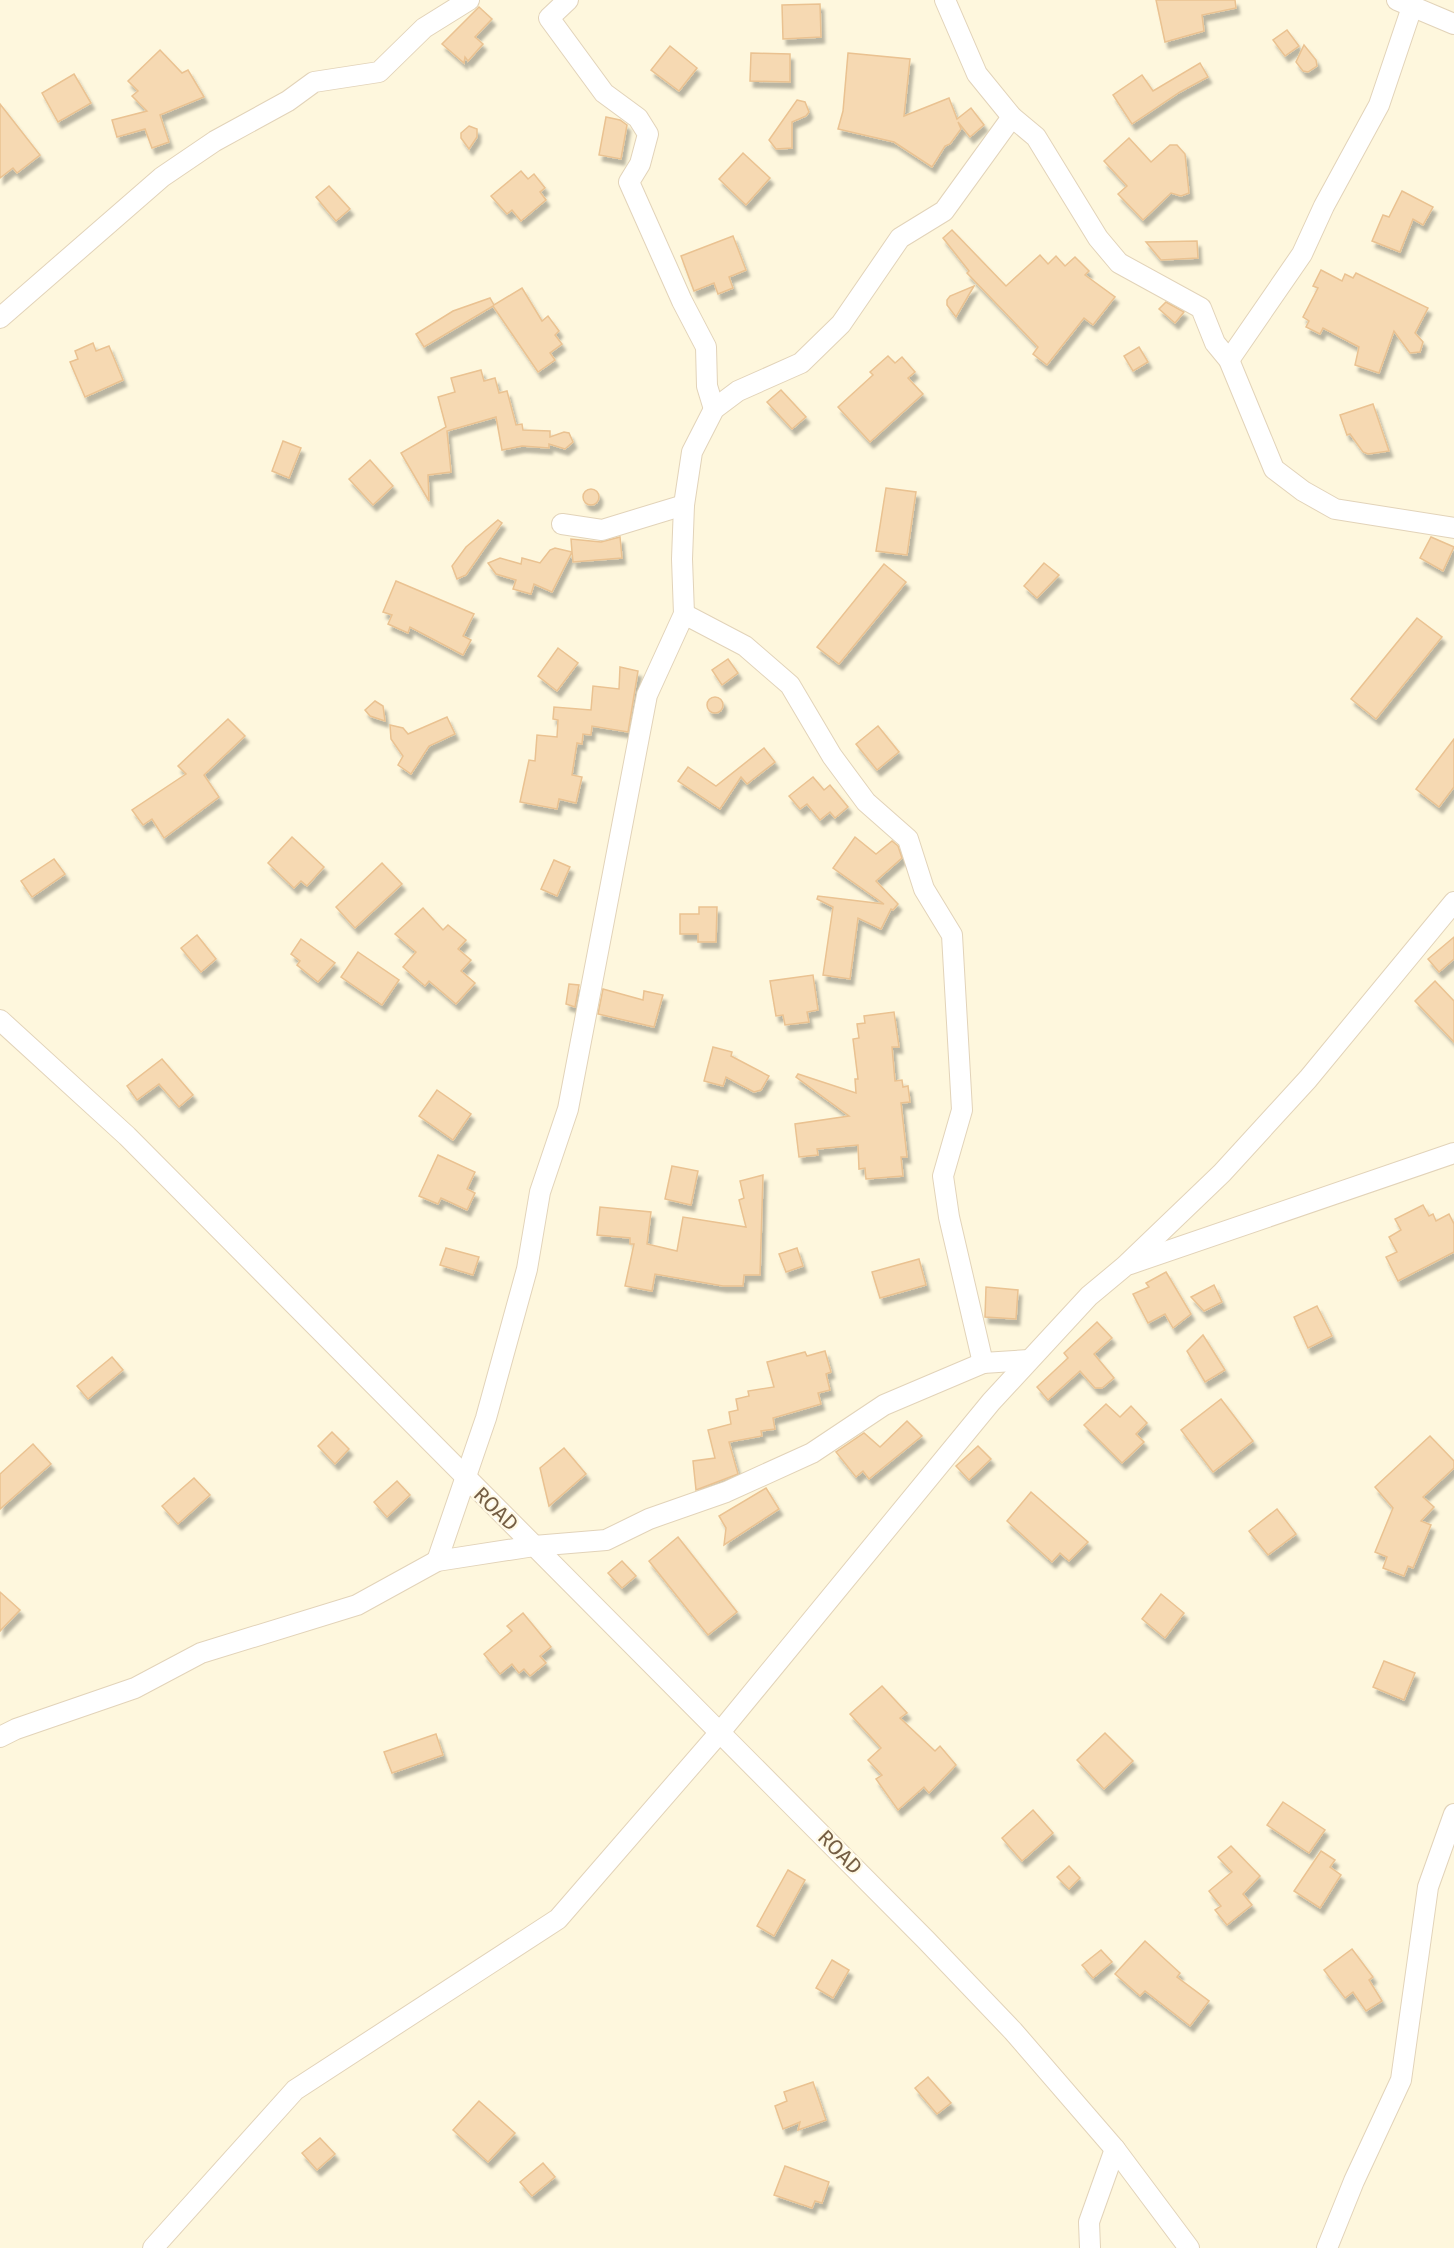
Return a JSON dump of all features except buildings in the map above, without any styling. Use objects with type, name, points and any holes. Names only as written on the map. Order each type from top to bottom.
[{"type":"street","points":[[0,318],[162,177],[215,141],[288,101],[314,82],[379,72],[424,28],[469,0]]},
{"type":"street","points":[[568,0],[546,9],[604,93],[638,118],[648,134],[640,165],[629,182],[681,301],[706,348],[707,386],[714,409]]},
{"type":"street","points":[[945,0],[977,74],[1012,117],[1036,137],[1098,238],[1119,263],[1202,308],[1215,343],[1229,360],[1274,470],[1303,491],[1335,509],[1454,528]]},
{"type":"street","points":[[1229,360],[1302,254],[1324,206],[1379,105],[1404,4],[1454,24]]},
{"type":"street","points":[[437,1561],[466,1480],[527,1269],[540,1192],[568,1109],[647,695],[684,614],[682,559],[684,505],[692,452],[714,409],[738,391],[801,363],[841,324],[900,238],[944,211],[1012,117]]},
{"type":"street","points":[[562,524],[602,530],[684,505]]},
{"type":"street","points":[[684,614],[746,646],[790,685],[832,756],[866,802],[908,839],[924,889],[952,935],[962,1110],[943,1176],[949,1217],[983,1363]]},
{"type":"street","points":[[153,2248],[295,2090],[558,1919],[721,1731],[991,1402],[1089,1296],[1125,1266],[1222,1173],[1308,1079],[1454,902]]},
{"type":"street","name":"ROAD","points":[[0,1020],[127,1136],[466,1480],[721,1731],[1013,2031],[1115,2149],[1189,2248]]},
{"type":"street","points":[[1125,1266],[1454,1153]]},
{"type":"street","points":[[0,1737],[16,1729],[135,1688],[201,1653],[357,1605],[437,1561],[534,1546],[606,1540],[649,1519],[726,1492],[812,1453],[884,1405],[983,1363],[1029,1360]]},
{"type":"street","points":[[1327,2248],[1354,2181],[1401,2080],[1428,1887],[1454,1814]]},
{"type":"street","points":[[1090,2248],[1089,2222],[1115,2149]]}]
